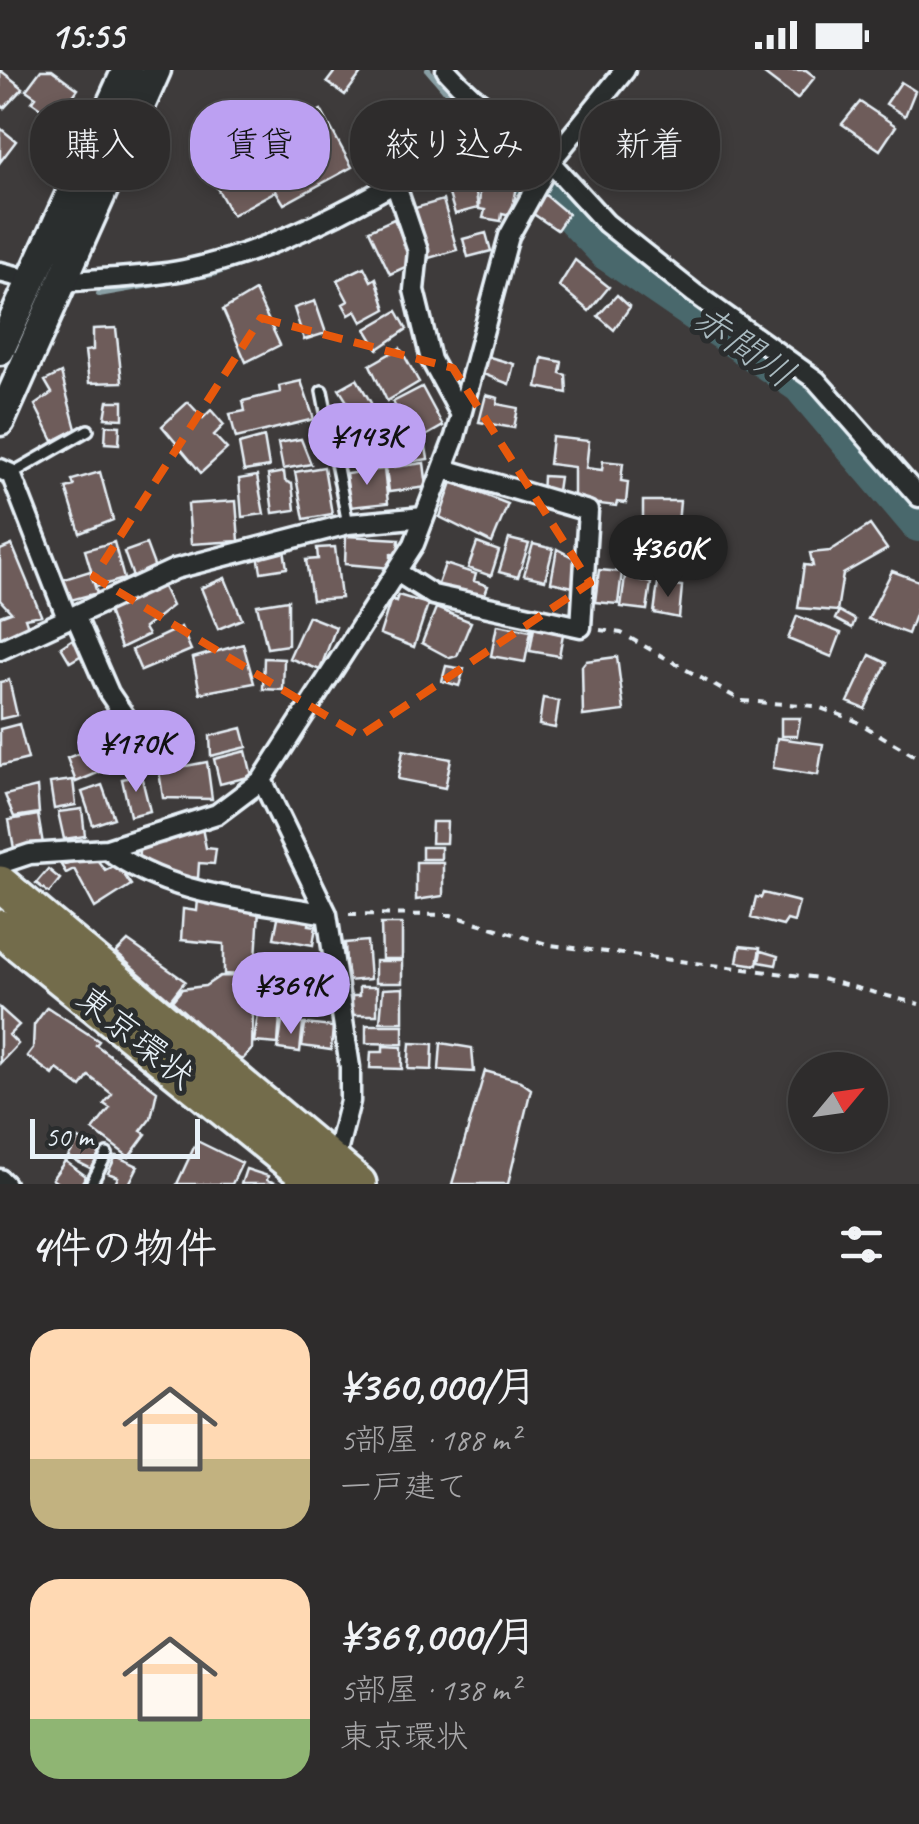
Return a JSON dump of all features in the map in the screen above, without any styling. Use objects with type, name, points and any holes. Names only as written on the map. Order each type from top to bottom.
[{"type":"highway","name":"東京環状","points":[[0,884],[337,1177]]},
{"type":"highway","name":"東京環状","points":[[0,928],[337,1177]]},
{"type":"main road","points":[[0,312],[8,274],[112,70]]},
{"type":"main road","points":[[0,350],[127,70]]},
{"type":"main road","points":[[0,382],[145,70]]},
{"type":"main road","points":[[0,421],[156,70]]},
{"type":"street","points":[[446,70],[474,100]]},
{"type":"street","points":[[560,149],[624,70]]},
{"type":"street","points":[[560,160],[606,223],[694,294],[816,380],[919,497]]},
{"type":"street","points":[[0,864],[30,854],[107,849],[217,814],[262,780],[397,572],[424,517],[462,415],[509,236],[535,190]]},
{"type":"street","points":[[63,282],[184,270],[260,246],[400,191],[418,251],[414,290],[431,360],[462,415]]},
{"type":"street","points":[[397,572],[433,595],[581,627],[588,511],[444,469]]},
{"type":"street","points":[[6,472],[109,692],[143,743]]},
{"type":"street","points":[[0,650],[175,569],[348,524],[424,517]]},
{"type":"street","points":[[262,780],[327,914],[350,1068],[350,1100],[337,1177]]},
{"type":"street","points":[[107,849],[134,869],[188,888],[327,914]]},
{"type":"lane","points":[[322,392],[348,524]]},
{"type":"lane","points":[[6,472],[88,430]]},
{"type":"lane","points":[[91,1184],[108,1154]]},
{"type":"path","points":[[581,627],[621,634],[742,700],[815,706],[854,720],[919,758]]},
{"type":"path","points":[[327,914],[452,915],[550,945],[818,978],[919,1004]]},
{"type":"highlighted area","points":[[261,318],[453,368],[590,583],[360,736],[94,577]]},
{"type":"building","points":[[0,70],[23,88],[4,108],[0,103]]},
{"type":"building","points":[[41,70],[52,70],[78,89],[70,100],[34,100],[36,97],[26,90]]},
{"type":"building","points":[[336,70],[362,72],[345,95],[327,82]]},
{"type":"building","points":[[759,70],[806,70],[815,77],[797,99]]},
{"type":"building","points":[[901,82],[915,91],[905,116],[886,104]]},
{"type":"building","points":[[860,102],[896,126],[880,150],[842,124]]},
{"type":"building","points":[[330,127],[350,163],[350,168],[330,179]]},
{"type":"building","points":[[0,128],[16,141],[0,162]]},
{"type":"building","points":[[218,190],[310,190],[284,204],[276,191],[232,215]]},
{"type":"building","points":[[448,190],[476,190],[478,208],[455,214]]},
{"type":"building","points":[[480,190],[516,190],[511,216],[502,214],[501,221],[483,218],[485,210],[479,209]]},
{"type":"building","points":[[543,193],[568,214],[557,230],[532,213]]},
{"type":"building","points":[[443,200],[457,250],[429,258],[415,208]]},
{"type":"building","points":[[394,219],[414,263],[390,274],[369,230]]},
{"type":"building","points":[[486,233],[491,251],[468,257],[463,239]]},
{"type":"building","points":[[575,260],[609,287],[589,311],[559,286]]},
{"type":"building","points":[[364,267],[371,281],[376,278],[386,309],[362,322],[356,311],[349,315],[343,304],[348,301],[337,280]]},
{"type":"building","points":[[255,291],[280,345],[246,362],[223,310]]},
{"type":"building","points":[[617,295],[630,307],[614,330],[598,316]]},
{"type":"building","points":[[315,301],[326,333],[304,340],[294,308]]},
{"type":"building","points":[[397,311],[407,329],[378,349],[366,329]]},
{"type":"building","points":[[116,328],[122,382],[89,383],[85,351],[93,350],[93,329]]},
{"type":"building","points":[[400,348],[419,382],[387,401],[370,365]]},
{"type":"building","points":[[486,356],[514,364],[509,384],[483,374]]},
{"type":"building","points":[[542,358],[562,362],[560,373],[566,375],[567,393],[537,387]]},
{"type":"building","points":[[61,373],[76,429],[53,441],[35,405],[52,393],[45,381]]},
{"type":"building","points":[[357,379],[371,403],[374,422],[381,420],[383,435],[391,434],[396,461],[357,470],[351,408],[339,389]]},
{"type":"building","points":[[301,381],[314,419],[236,438],[230,414],[245,411],[243,401],[280,392],[279,386]]},
{"type":"building","points":[[422,387],[443,426],[415,442],[393,402]]},
{"type":"building","points":[[486,395],[498,398],[497,404],[518,408],[514,428],[479,422]]},
{"type":"building","points":[[108,401],[123,401],[123,419],[105,418]]},
{"type":"building","points":[[188,402],[203,418],[211,410],[224,425],[214,435],[227,449],[201,473],[162,426]]},
{"type":"building","points":[[106,425],[120,426],[119,444],[105,443]]},
{"type":"building","points":[[264,437],[269,467],[244,471],[239,444]]},
{"type":"building","points":[[552,437],[589,441],[586,468],[602,470],[603,461],[623,463],[621,481],[628,482],[626,503],[617,502],[616,506],[574,501],[574,467],[549,464]]},
{"type":"building","points":[[301,439],[311,464],[283,469],[278,443]]},
{"type":"building","points":[[426,447],[428,459],[407,462],[405,450]]},
{"type":"building","points":[[424,463],[427,487],[389,492],[386,468]]},
{"type":"building","points":[[324,467],[332,514],[304,519],[295,472]]},
{"type":"building","points":[[384,469],[388,503],[350,507],[346,474]]},
{"type":"building","points":[[100,472],[113,520],[80,533],[66,488],[74,486],[72,480]]},
{"type":"building","points":[[284,472],[285,481],[292,484],[295,510],[273,513],[268,475]]},
{"type":"building","points":[[257,476],[264,514],[242,517],[239,479]]},
{"type":"building","points":[[543,476],[559,477],[556,498],[542,497]]},
{"type":"building","points":[[452,482],[508,504],[492,543],[440,517]]},
{"type":"building","points":[[236,501],[239,541],[191,544],[188,504]]},
{"type":"building","points":[[643,501],[680,501],[676,547],[656,547],[656,542],[648,542],[648,534],[643,534]]},
{"type":"building","points":[[870,525],[887,549],[843,574],[837,611],[798,608],[804,565],[813,566],[810,553],[830,551]]},
{"type":"building","points":[[346,536],[399,539],[398,555],[391,554],[391,568],[345,564]]},
{"type":"building","points":[[509,539],[529,544],[518,577],[499,572]]},
{"type":"building","points":[[114,542],[124,579],[96,587],[85,550]]},
{"type":"building","points":[[477,543],[499,551],[491,576],[468,568]]},
{"type":"building","points":[[146,544],[155,568],[133,577],[124,552]]},
{"type":"building","points":[[533,544],[553,549],[545,580],[524,575]]},
{"type":"building","points":[[12,545],[41,615],[25,618],[29,630],[0,642],[0,616],[11,612],[0,600],[0,550]]},
{"type":"building","points":[[335,547],[341,598],[312,600],[306,560],[318,559],[317,548]]},
{"type":"building","points":[[557,549],[576,559],[573,587],[551,582]]},
{"type":"building","points":[[284,550],[287,568],[261,572],[258,554]]},
{"type":"building","points":[[445,564],[476,574],[474,581],[488,586],[482,602],[437,587]]},
{"type":"building","points":[[599,570],[622,572],[618,604],[595,602]]},
{"type":"building","points":[[90,571],[97,593],[67,601],[61,580]]},
{"type":"building","points":[[892,571],[919,581],[919,604],[908,634],[868,619]]},
{"type":"building","points":[[625,576],[651,583],[647,610],[621,607]]},
{"type":"building","points":[[225,578],[242,619],[218,629],[201,588]]},
{"type":"building","points":[[658,583],[682,586],[679,618],[654,613]]},
{"type":"building","points":[[162,585],[172,606],[144,628],[148,635],[121,648],[108,611]]},
{"type":"building","points":[[398,595],[428,604],[414,647],[380,634],[391,599],[396,601]]},
{"type":"building","points":[[288,600],[288,645],[267,648],[257,605]]},
{"type":"building","points":[[436,608],[471,622],[457,656],[450,658],[422,643]]},
{"type":"building","points":[[839,611],[855,620],[852,628],[835,619]]},
{"type":"building","points":[[308,616],[336,627],[320,670],[289,658]]},
{"type":"building","points":[[797,616],[841,633],[832,657],[788,639]]},
{"type":"building","points":[[497,625],[531,631],[525,662],[491,656]]},
{"type":"building","points":[[181,627],[191,650],[141,671],[132,650]]},
{"type":"building","points":[[534,628],[563,634],[559,656],[530,651]]},
{"type":"building","points":[[76,637],[85,653],[70,662],[61,647]]},
{"type":"building","points":[[243,644],[254,683],[200,693],[193,658]]},
{"type":"building","points":[[870,655],[887,663],[865,709],[848,702]]},
{"type":"building","points":[[617,657],[624,711],[583,716],[582,666],[586,661]]},
{"type":"building","points":[[264,658],[284,659],[283,690],[263,689]]},
{"type":"building","points":[[446,666],[464,669],[459,686],[442,681]]},
{"type":"building","points":[[9,680],[17,715],[0,719],[0,682]]},
{"type":"building","points":[[543,698],[559,701],[555,728],[539,725]]},
{"type":"building","points":[[781,718],[800,718],[797,736],[781,736]]},
{"type":"building","points":[[19,724],[28,759],[0,766],[0,729]]},
{"type":"building","points":[[123,727],[135,761],[109,770],[101,745]]},
{"type":"building","points":[[242,728],[247,747],[211,756],[210,736]]},
{"type":"building","points":[[777,738],[823,744],[818,775],[773,768]]},
{"type":"building","points":[[98,746],[107,769],[76,782],[67,758]]},
{"type":"building","points":[[403,750],[451,759],[445,788],[398,779]]},
{"type":"building","points":[[246,751],[252,776],[220,784],[214,759]]},
{"type":"building","points":[[165,754],[167,765],[153,768],[151,757]]},
{"type":"building","points":[[207,762],[212,799],[163,798],[159,771]]},
{"type":"building","points":[[141,775],[150,811],[130,816],[122,779]]},
{"type":"building","points":[[73,780],[76,805],[54,809],[50,783]]},
{"type":"building","points":[[102,785],[114,818],[93,825],[82,792]]},
{"type":"building","points":[[37,787],[39,813],[14,817],[5,795]]},
{"type":"building","points":[[82,809],[85,836],[64,839],[58,812]]},
{"type":"building","points":[[38,815],[43,844],[14,849],[9,820]]},
{"type":"building","points":[[432,822],[447,822],[446,843],[431,843]]},
{"type":"building","points":[[202,828],[206,848],[216,849],[214,864],[199,863],[198,878],[169,875],[138,861],[140,842],[164,843],[164,838]]},
{"type":"building","points":[[422,847],[441,847],[441,859],[422,859]]},
{"type":"building","points":[[94,856],[105,870],[117,864],[131,885],[95,908],[74,869],[66,873],[61,865]]},
{"type":"building","points":[[416,862],[443,862],[443,896],[416,900]]},
{"type":"building","points":[[48,869],[60,879],[49,893],[36,883]]},
{"type":"building","points":[[763,893],[799,902],[794,922],[787,920],[783,926],[751,918],[756,897],[761,898]]},
{"type":"building","points":[[198,899],[259,909],[255,976],[224,974],[224,944],[181,940],[183,909],[197,911]]},
{"type":"building","points":[[279,913],[310,918],[309,925],[316,926],[313,945],[274,938]]},
{"type":"building","points":[[381,924],[402,924],[402,959],[382,959]]},
{"type":"building","points":[[128,941],[185,981],[170,1000],[116,953]]},
{"type":"building","points":[[367,941],[370,979],[347,981],[345,943]]},
{"type":"building","points":[[740,946],[760,948],[757,965],[737,962]]},
{"type":"building","points":[[761,951],[778,956],[776,965],[759,962]]},
{"type":"building","points":[[325,957],[328,996],[298,1000],[293,961]]},
{"type":"building","points":[[260,960],[284,961],[282,992],[258,991]]},
{"type":"building","points":[[375,961],[402,961],[402,983],[375,983]]},
{"type":"building","points":[[220,976],[254,977],[252,1049],[243,1059],[238,1059],[172,1001],[182,989],[205,986]]},
{"type":"building","points":[[359,987],[377,987],[377,1015],[352,1015],[352,996],[359,996]]},
{"type":"building","points":[[403,988],[403,1022],[380,1022],[383,989]]},
{"type":"building","points":[[47,1007],[99,1041],[96,1045],[157,1091],[151,1118],[141,1131],[146,1134],[129,1157],[93,1130],[110,1108],[104,1104],[112,1094],[89,1076],[81,1087],[57,1069],[53,1075],[27,1056],[33,1048],[34,1025]]},
{"type":"building","points":[[0,1008],[19,1025],[9,1035],[18,1044],[0,1063]]},
{"type":"building","points":[[258,1014],[280,1016],[278,1044],[254,1042]]},
{"type":"building","points":[[282,1022],[303,1024],[300,1052],[278,1049]]},
{"type":"building","points":[[305,1024],[333,1027],[331,1050],[302,1046]]},
{"type":"building","points":[[366,1025],[403,1025],[403,1044],[366,1043]]},
{"type":"building","points":[[410,1043],[433,1044],[432,1070],[408,1069]]},
{"type":"building","points":[[441,1043],[472,1048],[474,1072],[439,1070]]},
{"type":"building","points":[[383,1046],[402,1047],[402,1069],[370,1068],[371,1052],[383,1052]]},
{"type":"building","points":[[485,1071],[520,1081],[531,1089],[508,1184],[452,1184]]},
{"type":"building","points":[[79,1139],[101,1150],[92,1169],[68,1157]]},
{"type":"building","points":[[197,1141],[242,1163],[232,1184],[177,1184]]},
{"type":"building","points":[[116,1156],[138,1166],[129,1184],[115,1184],[118,1177],[108,1173]]},
{"type":"building","points":[[65,1161],[86,1176],[81,1184],[59,1184],[52,1179]]},
{"type":"building","points":[[246,1169],[268,1176],[267,1180],[278,1184],[241,1184]]},
{"type":"waterway","points":[[428,70],[454,100]]},
{"type":"waterway","name":"赤間川","points":[[373,205],[403,190]]},
{"type":"waterway","name":"赤間川","points":[[550,190],[608,251],[802,384],[919,522]]},
{"type":"waterway","name":"赤間川","points":[[274,252],[309,237]]},
{"type":"waterway","name":"赤間川","points":[[99,294],[213,274],[258,258]]}]
